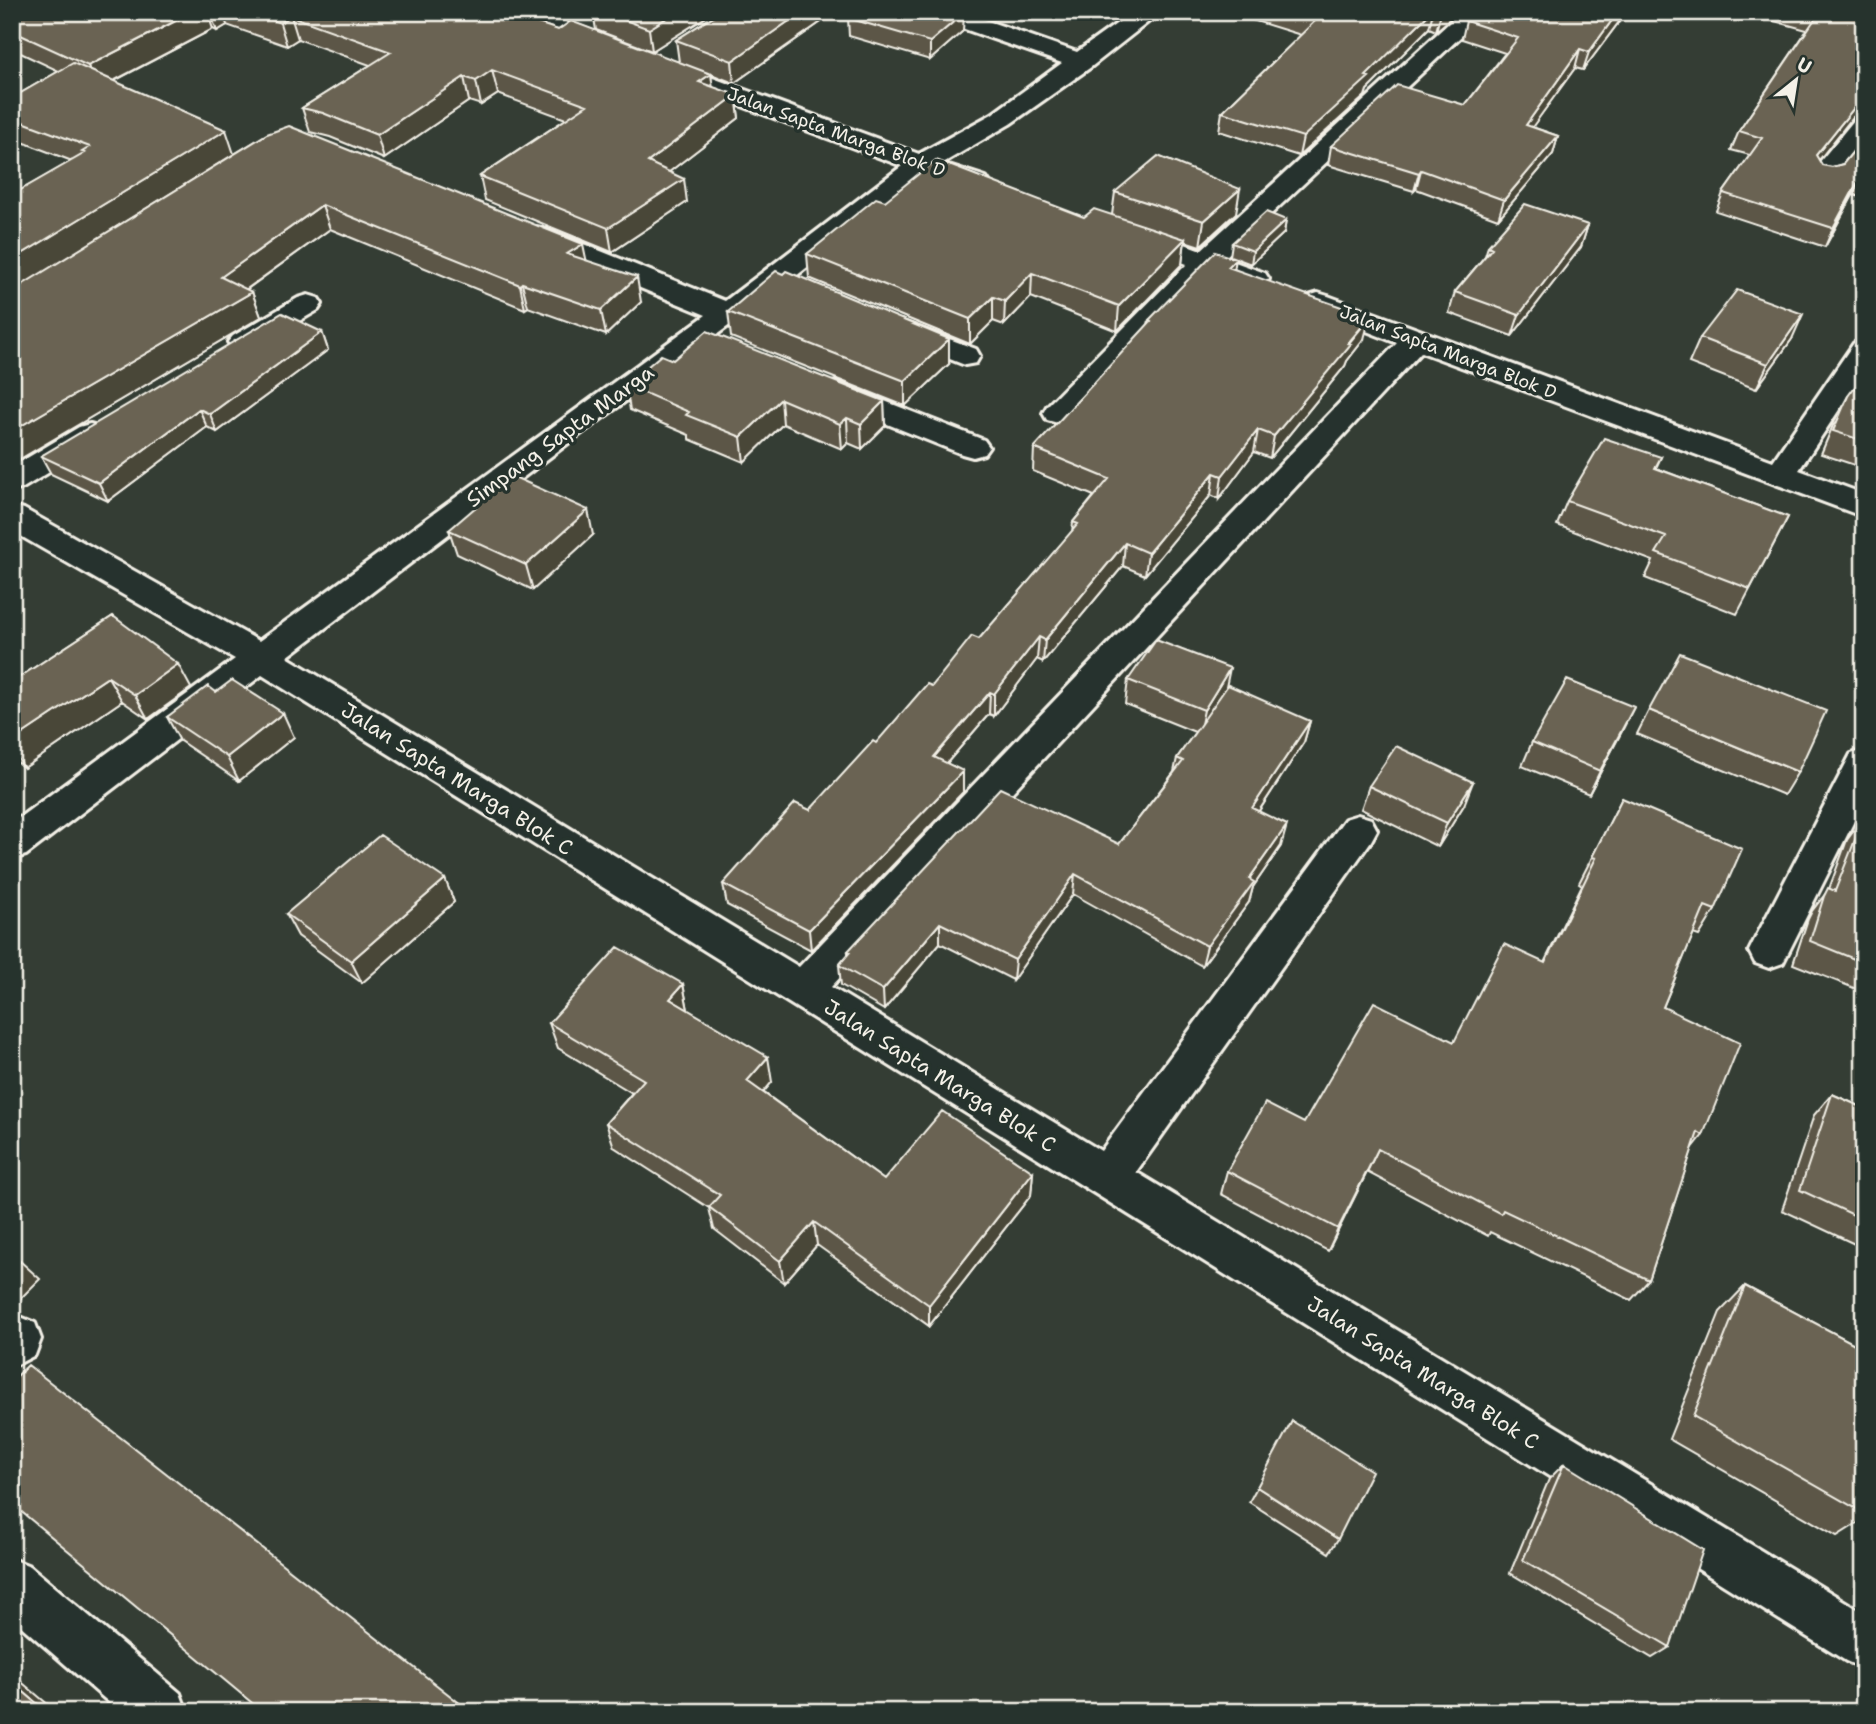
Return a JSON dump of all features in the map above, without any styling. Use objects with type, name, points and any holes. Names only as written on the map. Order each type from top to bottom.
[{"type":"street","name":"Jalan Sapta Marga Blok D","points":[[519,12],[651,57],[922,164],[1008,193]]},
{"type":"street","points":[[937,12],[1082,62]]},
{"type":"street","name":"Simpang Sapta Marga","points":[[12,844],[632,382],[709,342],[727,313],[789,284],[922,164],[1001,119],[1149,12]]},
{"type":"street","points":[[1058,413],[1206,260],[1475,12]]},
{"type":"street","points":[[1823,175],[1864,124]]},
{"type":"street","points":[[511,224],[727,313]]},
{"type":"street","name":"Jalan Sapta Marga Blok D","points":[[1104,225],[1418,338],[1585,404],[1864,506]]},
{"type":"street","points":[[225,354],[308,304]]},
{"type":"street","points":[[877,320],[965,356]]},
{"type":"street","points":[[802,991],[1418,338]]},
{"type":"street","points":[[1780,474],[1864,349]]},
{"type":"street","points":[[810,382],[973,447]]},
{"type":"street","points":[[12,481],[119,417]]},
{"type":"street","name":"Jalan Sapta Marga Blok C","points":[[12,517],[260,657],[1864,1643]]},
{"type":"street","points":[[1769,951],[1864,764]]},
{"type":"street","points":[[1106,1178],[1358,830]]},
{"type":"street","points":[[12,1584],[161,1712]]},
{"type":"building","points":[[12,12],[193,12],[88,66],[12,31]]},
{"type":"building","points":[[248,12],[505,12],[558,30],[571,21],[711,74],[699,82],[736,95],[648,162],[684,179],[608,228],[480,176],[587,105],[492,70],[476,81],[464,77],[377,135],[323,113],[302,108],[391,52],[291,16],[280,23]]},
{"type":"building","points":[[603,12],[676,12],[649,29]]},
{"type":"building","points":[[720,12],[802,12],[732,61],[676,40]]},
{"type":"building","points":[[856,12],[964,13],[930,42],[848,18]]},
{"type":"building","points":[[1290,12],[1431,12],[1366,76],[1369,77],[1303,137],[1222,112],[1316,20]]},
{"type":"building","points":[[1476,12],[1618,12],[1589,52],[1580,49],[1526,125],[1558,136],[1504,200],[1421,170],[1419,173],[1331,146],[1397,85],[1465,105],[1518,38],[1466,21]]},
{"type":"building","points":[[1817,12],[1864,12],[1864,98],[1816,155],[1822,165],[1832,167],[1843,164],[1864,138],[1864,177],[1861,176],[1833,228],[1723,193],[1762,138],[1739,131],[1819,13]]},
{"type":"building","points":[[73,63],[226,130],[12,260],[12,195],[85,153],[82,152],[90,147],[12,118],[12,98]]},
{"type":"building","points":[[289,126],[583,244],[567,254],[637,277],[601,310],[522,283],[520,285],[322,205],[221,277],[252,292],[12,431],[12,291],[267,134]]},
{"type":"building","points":[[1158,156],[1240,189],[1204,221],[1115,192]]},
{"type":"building","points":[[936,160],[1084,217],[1094,209],[1185,239],[1119,306],[1032,273],[1005,301],[993,297],[970,319],[807,254],[876,198],[885,201]]},
{"type":"building","points":[[1525,204],[1588,225],[1519,315],[1455,292],[1492,248],[1488,246]]},
{"type":"building","points":[[1266,212],[1286,220],[1253,251],[1232,243]]},
{"type":"building","points":[[1215,252],[1236,259],[1228,267],[1370,317],[1348,343],[1351,344],[1274,436],[1258,430],[1222,476],[1214,473],[1148,553],[1125,543],[1045,640],[1039,637],[994,694],[990,692],[934,757],[963,771],[809,930],[723,884],[795,803],[810,810],[873,741],[876,743],[927,684],[932,686],[972,636],[979,639],[1078,524],[1073,522],[1109,479],[1034,448],[1151,321],[1149,320]]},
{"type":"building","points":[[776,271],[783,274],[786,271],[949,339],[905,381],[728,312]]},
{"type":"building","points":[[1737,290],[1803,314],[1768,364],[1700,338]]},
{"type":"building","points":[[282,313],[322,332],[210,414],[199,409],[99,483],[41,456]]},
{"type":"building","points":[[707,331],[884,401],[861,424],[847,418],[840,424],[781,399],[741,437],[686,415],[689,412],[626,385],[661,355],[673,360]]},
{"type":"building","points":[[1864,386],[1864,441],[1833,431],[1848,396],[1854,388],[1862,390]]},
{"type":"building","points":[[1604,438],[1661,457],[1655,468],[1788,517],[1750,589],[1656,553],[1666,537],[1567,501]]},
{"type":"building","points":[[512,476],[588,510],[526,565],[449,530]]},
{"type":"building","points":[[113,616],[178,664],[135,695],[108,677],[12,741],[12,682]]},
{"type":"building","points":[[1156,640],[1230,668],[1204,710],[1128,680]]},
{"type":"building","points":[[1680,653],[1826,711],[1798,772],[1649,710]]},
{"type":"building","points":[[232,680],[283,713],[227,757],[167,717],[208,686],[216,692]]},
{"type":"building","points":[[1567,680],[1634,707],[1600,771],[1532,742]]},
{"type":"building","points":[[1228,685],[1310,721],[1252,808],[1287,825],[1249,879],[1254,882],[1207,946],[1075,874],[1015,960],[940,923],[883,990],[839,965],[850,952],[848,951],[1000,788],[1119,844],[1183,761],[1177,758]]},
{"type":"building","points":[[1396,746],[1473,782],[1447,823],[1369,786]]},
{"type":"building","points":[[1622,798],[1742,849],[1715,910],[1705,906],[1663,1007],[1740,1043],[1703,1135],[1698,1132],[1649,1280],[1503,1210],[1501,1214],[1378,1149],[1338,1229],[1227,1171],[1265,1103],[1304,1123],[1374,1002],[1454,1042],[1504,944],[1545,963],[1596,858],[1592,857]]},
{"type":"building","points":[[1864,817],[1864,963],[1810,941],[1824,896],[1828,888],[1835,891]]},
{"type":"building","points":[[380,835],[445,879],[351,961],[286,914]]},
{"type":"building","points":[[618,947],[683,984],[670,999],[768,1057],[747,1081],[884,1180],[942,1111],[1033,1172],[929,1305],[814,1222],[780,1261],[709,1207],[720,1195],[606,1123],[644,1080],[549,1023]]},
{"type":"building","points":[[1832,1094],[1864,1108],[1864,1220],[1800,1190]]},
{"type":"building","points":[[12,1255],[20,1261],[12,1269]]},
{"type":"building","points":[[1745,1286],[1864,1349],[1864,1513],[1693,1416]]},
{"type":"building","points":[[28,1365],[471,1712],[263,1712],[12,1504],[12,1381]]},
{"type":"building","points":[[1292,1421],[1372,1471],[1338,1539],[1257,1487]]},
{"type":"building","points":[[1564,1464],[1703,1550],[1670,1647],[1523,1560]]},
{"type":"building","points":[[12,1682],[47,1712],[12,1712]]}]
